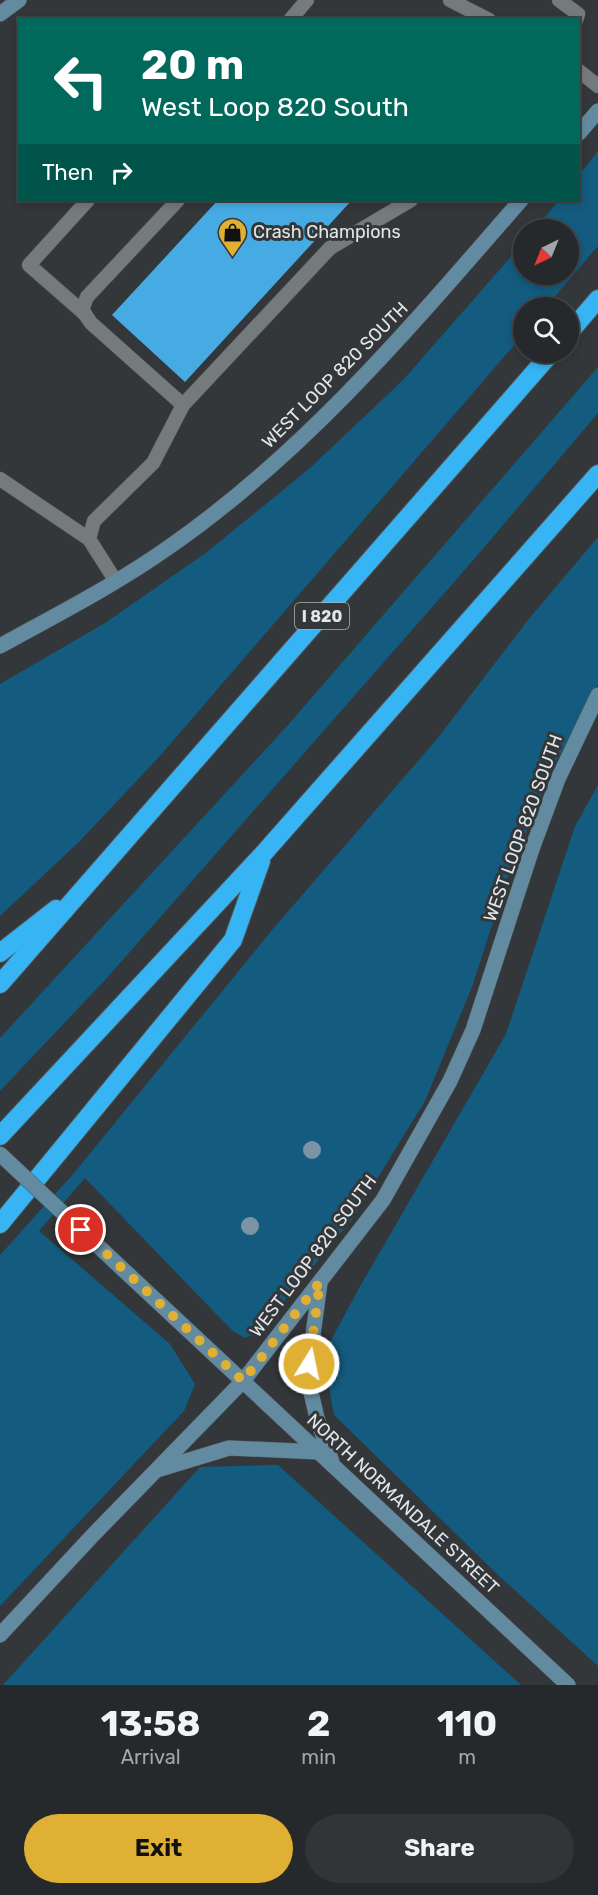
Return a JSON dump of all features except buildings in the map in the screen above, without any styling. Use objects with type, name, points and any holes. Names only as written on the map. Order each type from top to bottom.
[{"type":"highway","points":[[579,321],[598,299]]},
{"type":"highway","name":"I 820","points":[[0,984],[542,363]]},
{"type":"highway","points":[[0,1136],[263,854],[598,474]]},
{"type":"highway","points":[[0,1224],[233,940],[263,854]]},
{"type":"highway","points":[[0,952],[93,880]]},
{"type":"main road","points":[[0,14],[19,0]]},
{"type":"main road","points":[[580,132],[598,111]]},
{"type":"main road","name":"WEST LOOP 820 SOUTH","points":[[0,646],[169,548],[258,479],[330,412],[416,321],[520,201]]},
{"type":"main road","name":"WEST LOOP 820 SOUTH","points":[[0,1635],[243,1381],[383,1200],[450,1081],[473,1030],[532,849],[558,779],[598,695]]},
{"type":"main road","name":"NORTH NORMANDALE STREET","points":[[0,1154],[568,1685]]},
{"type":"main road","points":[[320,1282],[309,1364],[310,1388],[317,1418],[333,1465]]},
{"type":"main road","points":[[157,1470],[229,1448],[319,1452]]},
{"type":"lane","points":[[292,18],[307,0]]},
{"type":"lane","points":[[450,0],[485,18]]},
{"type":"lane","points":[[559,0],[578,14],[577,18]]},
{"type":"lane","points":[[580,72],[598,86]]},
{"type":"lane","points":[[85,314],[29,265],[87,201]]},
{"type":"lane","points":[[177,201],[87,297],[82,310],[91,323],[183,405]]},
{"type":"lane","points":[[89,539],[94,521],[153,463],[183,405],[330,248],[409,201]]},
{"type":"lane","points":[[0,479],[89,539],[115,580]]},
{"type":"shaded area","points":[[598,151],[598,246],[579,268],[579,219],[543,219],[558,201],[580,201],[580,174]]},
{"type":"shaded area","points":[[513,254],[513,285],[565,285],[555,297],[513,297],[513,347],[159,757],[79,842],[0,916],[0,684],[105,623],[207,552],[310,468],[403,380]]},
{"type":"shaded area","points":[[598,367],[598,413],[470,564],[106,979],[0,1091],[0,1038],[288,725]]},
{"type":"shaded area","points":[[598,537],[598,684],[551,771],[506,882],[472,987],[425,1101],[353,1218],[258,1333],[245,1338],[233,1331],[85,1178],[39,1231],[170,1344],[195,1384],[184,1411],[0,1606],[0,1255],[74,1173],[272,930],[437,739],[528,620]]},
{"type":"shaded area","points":[[598,785],[598,1666],[498,1575],[334,1415],[323,1355],[506,1034],[575,826]]},
{"type":"shaded area","points":[[278,1465],[521,1685],[3,1685],[200,1467]]},
{"type":"place","name":"Crash Champions","points":[[232,258]]},
{"type":"route","points":[[81,1230],[243,1381],[320,1282],[309,1364]]}]
